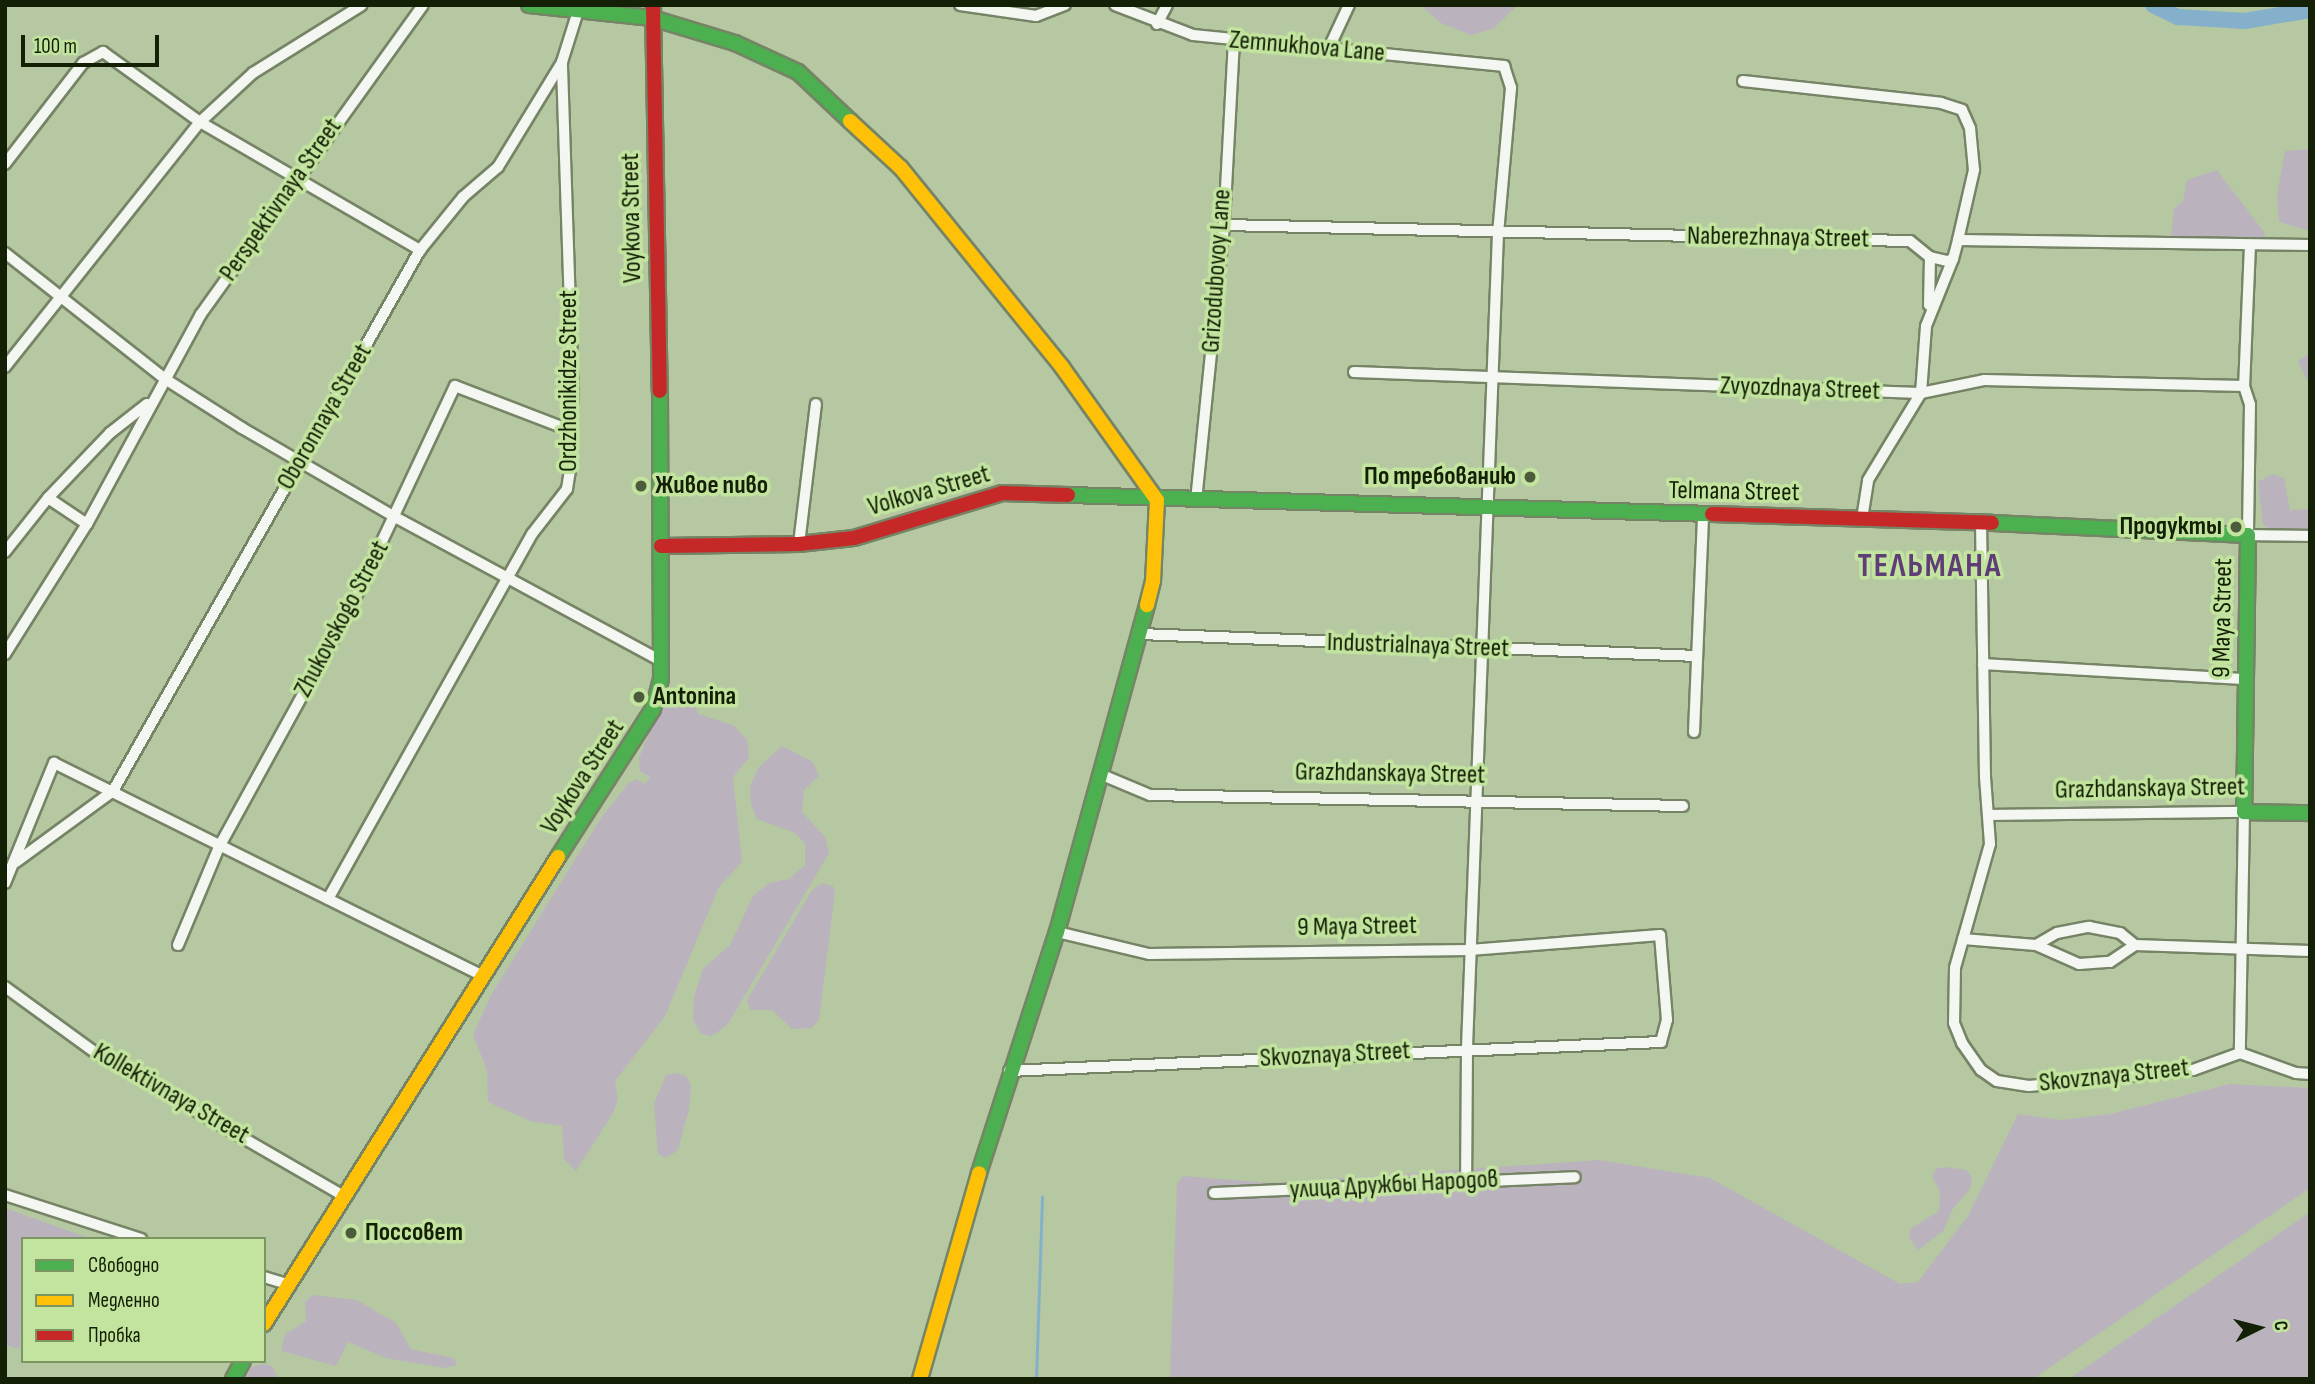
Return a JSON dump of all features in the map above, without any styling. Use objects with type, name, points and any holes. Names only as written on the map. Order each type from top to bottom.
[{"type":"street","points":[[5,367],[200,122],[253,73],[362,5]]},
{"type":"street","name":"Perspektivnaya Street","points":[[5,654],[87,524],[150,402],[201,314],[295,179],[423,5]]},
{"type":"street","points":[[529,5],[578,11],[652,12],[777,60],[836,104],[901,169],[1062,367],[1157,500],[1153,580],[1140,634],[1056,932],[1009,1071],[920,1379]]},
{"type":"street","points":[[960,5],[1036,16],[1065,5]]},
{"type":"street","name":"Zemnukhova Lane","points":[[1115,5],[1157,24],[1234,41],[1504,66],[1511,105],[1499,233]]},
{"type":"street","points":[[1157,24],[1167,5]]},
{"type":"street","points":[[1328,50],[1349,5]]},
{"type":"street","name":"Ordzhonikidze Street","points":[[328,899],[509,580],[532,534],[567,489],[571,463],[568,429],[573,398],[562,62],[578,11]]},
{"type":"street","name":"Voykova Street","points":[[266,1321],[341,1195],[643,731],[660,686],[661,547],[652,12]]},
{"type":"street","name":"Grizodubovoy Lane","points":[[1196,501],[1224,225],[1234,41]]},
{"type":"street","points":[[5,164],[83,63],[103,52],[200,122],[420,250]]},
{"type":"street","name":"Oboronnaya Street","points":[[113,790],[420,250],[463,197],[498,167],[562,62]]},
{"type":"street","points":[[1742,81],[1957,107],[1970,128],[1974,170],[1953,259],[1926,326]]},
{"type":"street","name":"Naberezhnaya Street","points":[[1224,225],[1910,241],[1930,257],[1953,259]]},
{"type":"street","points":[[1466,1180],[1466,1049],[1499,233]]},
{"type":"street","points":[[1958,240],[2310,245]]},
{"type":"street","name":"9 Maya Street","points":[[2240,1053],[2250,404],[2244,386],[2250,246]]},
{"type":"street","points":[[5,253],[62,295],[165,379],[395,517],[661,660]]},
{"type":"street","points":[[1862,519],[1868,480],[1921,393],[1930,257]]},
{"type":"street","name":"Zvyozdnaya Street","points":[[1354,372],[1921,393],[1984,380],[2244,386]]},
{"type":"street","name":"Zhukovskogo Street","points":[[178,946],[219,847],[331,646],[395,517],[455,386],[568,429]]},
{"type":"street","name":"Perspektivnaya Street","points":[[5,552],[48,498],[110,433],[150,402]]},
{"type":"street","points":[[799,544],[816,404]]},
{"type":"street","name":"Volkova Street","points":[[661,547],[799,544],[854,538],[1002,493],[1157,500]]},
{"type":"street","points":[[48,498],[87,524]]},
{"type":"street","name":"Telmana Street","points":[[1157,500],[1488,511],[1981,522],[2310,536]]},
{"type":"street","points":[[1694,732],[1703,516]]},
{"type":"street","points":[[1981,522],[1984,777],[1991,815],[1989,858],[1963,939],[2036,945],[2070,962],[2095,965],[2110,962],[2135,944]]},
{"type":"street","name":"Industrialnaya Street","points":[[1140,634],[1697,656]]},
{"type":"street","points":[[1983,664],[2247,679]]},
{"type":"street","points":[[5,883],[16,862],[54,763],[483,976]]},
{"type":"street","name":"Grazhdanskaya Street","points":[[1100,774],[1150,795],[1476,799],[1683,806]]},
{"type":"street","points":[[16,862],[113,790]]},
{"type":"street","name":"Grazhdanskaya Street","points":[[1991,815],[2310,813]]},
{"type":"street","points":[[2036,945],[2057,933],[2089,927],[2120,933],[2135,944],[2310,951]]},
{"type":"street","name":"9 Maya Street","points":[[1056,932],[1149,954],[1471,950],[1660,935],[1667,1020],[1661,1042]]},
{"type":"street","name":"Skovznaya Street","points":[[1963,939],[1953,988],[1954,1023],[1971,1057],[1997,1081],[2029,1086],[2086,1083],[2193,1070],[2240,1053]]},
{"type":"street","name":"Kollektivnaya Street","points":[[5,987],[96,1053],[341,1195]]},
{"type":"street","name":"Skvoznaya Street","points":[[1009,1071],[1661,1042]]},
{"type":"street","points":[[2240,1053],[2296,1073],[2310,1074]]},
{"type":"street","name":"улица Дружбы Народов","points":[[1214,1193],[1575,1177]]},
{"type":"street","points":[[5,1195],[135,1237]]},
{"type":"street","points":[[266,1278],[287,1284]]},
{"type":"street","points":[[233,1379],[242,1363]]},
{"type":"shaded area","points":[[1518,5],[1493,29],[1471,35],[1441,23],[1423,7]]},
{"type":"shaded area","points":[[2310,149],[2310,231],[2279,222],[2277,195],[2285,151]]},
{"type":"shaded area","points":[[2217,170],[2264,232],[2267,241],[2261,248],[2225,250],[2171,236],[2174,209],[2183,201],[2187,180]]},
{"type":"shaded area","points":[[2310,352],[2310,387],[2298,361]]},
{"type":"shaded area","points":[[2273,474],[2284,478],[2290,510],[2310,509],[2310,530],[2271,530],[2263,525],[2258,482]]},
{"type":"shaded area","points":[[690,689],[698,714],[733,725],[747,740],[749,757],[733,777],[742,862],[719,887],[665,1016],[615,1081],[618,1099],[613,1113],[576,1171],[564,1159],[562,1126],[530,1121],[488,1102],[487,1070],[473,1035],[491,995],[601,818],[628,784],[636,779],[645,784],[650,777],[640,771],[639,758],[666,693]]},
{"type":"shaded area","points":[[782,746],[813,762],[819,776],[804,790],[802,812],[825,837],[829,853],[728,1024],[712,1036],[701,1034],[693,1020],[694,997],[703,969],[730,945],[753,896],[769,883],[789,879],[805,865],[805,843],[795,833],[757,819],[751,804],[750,788],[758,768]]},
{"type":"shaded area","points":[[822,883],[833,886],[835,892],[819,1020],[812,1028],[792,1029],[772,1010],[750,1010],[747,1000],[812,890]]},
{"type":"shaded area","points":[[675,1073],[686,1076],[691,1085],[689,1109],[678,1150],[666,1158],[658,1154],[654,1104],[666,1075]]},
{"type":"shaded area","points":[[2230,1084],[2310,1088],[2310,1188],[2033,1379],[1170,1379],[1177,1184],[1183,1176],[1271,1183],[1599,1160],[1710,1178],[1900,1284],[1918,1282],[1968,1216],[2018,1114],[2062,1120],[2110,1114]]},
{"type":"shaded area","points":[[1946,1167],[1966,1170],[1972,1177],[1970,1189],[1952,1210],[1944,1230],[1918,1250],[1909,1238],[1910,1229],[1939,1211],[1940,1192],[1932,1176],[1936,1169]]},
{"type":"shaded area","points":[[5,1208],[85,1237],[21,1237],[20,1349],[5,1345]]},
{"type":"shaded area","points":[[2310,1212],[2310,1379],[2069,1379]]},
{"type":"shaded area","points":[[312,1295],[357,1300],[396,1323],[411,1349],[454,1358],[457,1365],[445,1368],[386,1358],[348,1342],[336,1366],[281,1351],[285,1334],[306,1321],[305,1302]]},
{"type":"shaded area","points":[[263,1364],[272,1366],[279,1379],[244,1379],[252,1367]]},
{"type":"waterway","points":[[2153,5],[2178,17],[2245,21],[2310,10]]},
{"type":"waterway","points":[[1036,1379],[1042,1197]]},
{"type":"traffic: fast","points":[[529,5],[652,18],[735,43],[798,72],[850,121]]},
{"type":"traffic: fast","points":[[558,857],[653,709],[661,679],[660,391]]},
{"type":"traffic: fast","points":[[1068,495],[1712,514]]},
{"type":"traffic: fast","points":[[1992,523],[2248,535],[2244,812],[2310,813]]},
{"type":"traffic: fast","points":[[979,1173],[1057,932],[1147,605]]},
{"type":"traffic: fast","points":[[233,1379],[242,1363]]},
{"type":"traffic: slow","points":[[850,121],[901,168],[1062,367],[1157,500],[1153,581],[1147,605]]},
{"type":"traffic: slow","points":[[266,1321],[558,857]]},
{"type":"traffic: slow","points":[[920,1379],[979,1173]]},
{"type":"traffic: jam","points":[[653,5],[660,391]]},
{"type":"traffic: jam","points":[[661,546],[799,544],[854,538],[1002,493],[1068,495]]},
{"type":"traffic: jam","points":[[1712,514],[1992,523]]},
{"type":"place","name":"По требованию","points":[[1530,477]]},
{"type":"place","name":"Живое пиво","points":[[641,486]]},
{"type":"place","name":"Продукты","points":[[2236,527]]},
{"type":"place","name":"Antonina","points":[[639,697]]},
{"type":"place","name":"Поссовет","points":[[351,1233]]},
{"type":"district","name":"ТЕЛЬМАНА","points":[[1930,567]]}]
